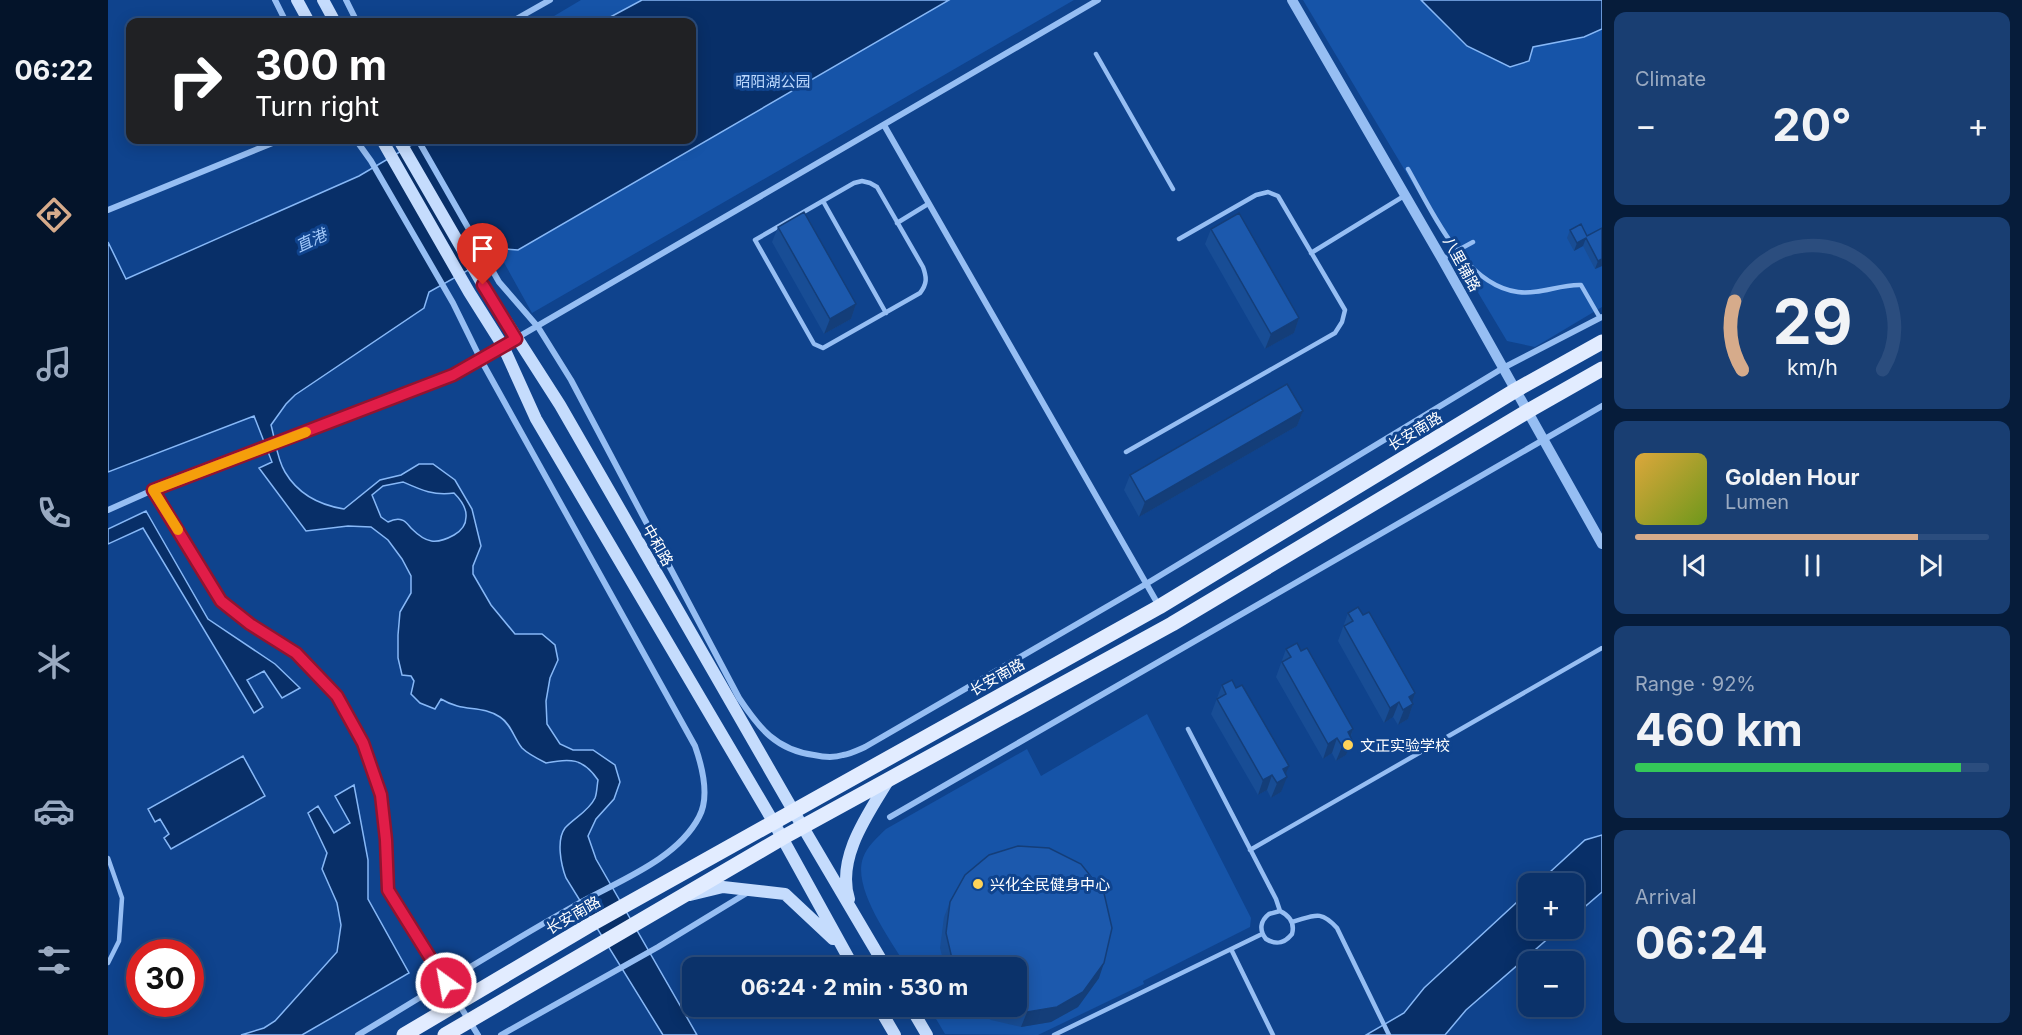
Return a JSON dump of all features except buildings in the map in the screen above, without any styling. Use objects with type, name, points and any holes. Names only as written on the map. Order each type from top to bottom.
[{"type":"main road","points":[[297,0],[307,18]]},
{"type":"main road","points":[[324,0],[333,18]]},
{"type":"main road","points":[[385,144],[469,292],[503,346],[536,419],[774,823],[848,957]]},
{"type":"main road","name":"中和路","points":[[402,144],[483,285],[560,405],[879,957]]},
{"type":"main road","name":"长安南路","points":[[404,1035],[588,926],[1159,607],[1516,390],[1602,342]]},
{"type":"main road","points":[[445,1035],[782,838],[1172,624],[1602,369]]},
{"type":"main road","points":[[854,915],[847,892],[847,871],[851,854],[857,835],[888,780]]},
{"type":"main road","points":[[677,898],[723,887],[785,894],[842,947]]},
{"type":"main road","points":[[884,1017],[895,1035]]},
{"type":"main road","points":[[916,1017],[927,1035]]},
{"type":"street","points":[[274,0],[284,18]]},
{"type":"street","points":[[346,0],[355,18]]},
{"type":"street","points":[[518,18],[550,0]]},
{"type":"street","points":[[108,510],[153,490],[453,375],[1098,0]]},
{"type":"street","name":"八里铺路","points":[[1292,0],[1406,195],[1602,544]]},
{"type":"street","points":[[884,125],[1159,607]]},
{"type":"street","points":[[108,210],[270,144]]},
{"type":"street","points":[[358,1035],[575,905],[658,859],[682,840],[701,816],[704,796],[703,771],[695,746],[481,360],[453,303],[359,144]]},
{"type":"street","points":[[420,144],[499,282],[538,327],[571,380],[739,698],[756,724],[775,741],[796,753],[823,757],[842,756],[865,747],[1146,585],[1503,368],[1601,317]]},
{"type":"street","points":[[890,817],[1602,406]]},
{"type":"street","points":[[153,490],[221,601],[250,624],[296,653],[337,696],[363,743],[381,795],[388,890],[478,1035]]},
{"type":"street","points":[[501,1035],[657,947],[753,889]]},
{"type":"lane","points":[[1096,54],[1173,189]]},
{"type":"lane","points":[[1408,169],[1447,237],[1481,276],[1501,288],[1528,292],[1544,291],[1568,284],[1581,285],[1601,317]]},
{"type":"lane","points":[[862,181],[877,187],[897,223],[923,267],[926,286],[920,293],[823,348],[814,344],[755,240],[854,183],[862,181]]},
{"type":"lane","points":[[1126,452],[1335,333],[1342,322],[1345,310],[1278,196],[1268,192],[1256,195],[1179,239]]},
{"type":"lane","points":[[1311,253],[1406,195]]},
{"type":"lane","points":[[823,201],[886,313]]},
{"type":"lane","points":[[897,223],[928,204]]},
{"type":"lane","points":[[1442,259],[1473,242]]},
{"type":"lane","points":[[1250,850],[1602,648]]},
{"type":"lane","points":[[1188,729],[1280,912]]},
{"type":"lane","points":[[108,858],[122,898],[119,941],[108,963]]},
{"type":"lane","points":[[1280,912],[1292,922],[1292,934],[1283,942],[1271,942],[1262,934],[1264,917],[1280,912]]},
{"type":"lane","points":[[1292,922],[1317,915],[1327,917],[1332,922],[1389,1035]]},
{"type":"lane","points":[[1054,1035],[1262,934]]},
{"type":"lane","points":[[1231,949],[1273,1035]]},
{"type":"green space","name":"昭阳湖公园","points":[[581,0],[1074,0],[532,313],[438,144],[696,144],[696,18],[551,18]]},
{"type":"green space","points":[[1303,0],[1602,0],[1602,307],[1535,347],[1507,341]]},
{"type":"green space","name":"兴化全民健身中心","points":[[1147,714],[1251,918],[1250,927],[1143,981],[1144,984],[1038,1035],[945,1034],[935,1017],[1027,1017],[1027,957],[901,957],[868,899],[861,870],[863,858],[873,842],[886,829],[1027,749],[1041,776]]},
{"type":"water","name":"直港","points":[[642,0],[949,0],[518,250],[506,249],[429,292],[424,308],[295,395],[271,425],[280,461],[290,480],[310,497],[326,505],[344,509],[380,480],[401,475],[419,464],[433,464],[455,480],[472,509],[481,546],[473,566],[473,574],[491,605],[515,634],[542,634],[555,645],[558,660],[550,678],[546,701],[547,724],[560,744],[573,750],[593,750],[615,765],[620,782],[614,799],[596,819],[588,836],[596,859],[682,1009],[682,1017],[687,1017],[697,1035],[663,1035],[566,878],[561,860],[562,833],[592,803],[597,791],[598,780],[587,767],[575,761],[562,760],[546,763],[533,756],[522,748],[504,720],[493,713],[457,706],[441,699],[435,709],[420,703],[411,694],[414,681],[411,676],[402,675],[398,658],[398,635],[400,612],[411,593],[411,576],[388,540],[371,527],[348,526],[306,531],[259,468],[272,462],[254,416],[108,472],[108,242],[126,279],[359,176],[413,144],[696,144],[696,18],[608,18]],"holes":[[[403,482],[434,493],[454,493],[461,501],[466,513],[466,520],[461,530],[448,538],[436,541],[427,540],[417,534],[400,519],[388,522],[381,517],[372,495],[383,486]]]},
{"type":"water","points":[[1421,0],[1602,0],[1602,29],[1584,37],[1533,47],[1529,61],[1510,67],[1467,46]]},
{"type":"water","points":[[146,511],[208,619],[275,664],[300,688],[282,698],[264,671],[247,680],[263,707],[254,713],[143,528],[108,544],[108,529]]},
{"type":"water","points":[[243,756],[265,796],[171,849],[164,838],[169,834],[160,819],[155,822],[148,809]]},
{"type":"water","points":[[354,785],[368,860],[368,899],[409,973],[302,1035],[241,1035],[264,1028],[275,1021],[337,952],[341,925],[337,903],[322,869],[327,853],[308,813],[318,806],[334,833],[350,823],[335,796]]},
{"type":"water","points":[[1602,835],[1602,892],[1584,907],[1584,873],[1549,873],[1585,840]]},
{"type":"water","points":[[1518,901],[1518,939],[1548,939],[1534,951],[1518,951],[1518,965],[1466,1010],[1445,1035],[1366,1035],[1404,1013],[1424,988]]},
{"type":"slow traffic","points":[[178,530],[153,490],[306,432]]},
{"type":"place","name":"文正实验学校","points":[[1348,745]]},
{"type":"place","name":"兴化全民健身中心","points":[[978,884]]},
{"type":"route","points":[[446,983],[388,890],[381,795],[363,743],[337,696],[296,653],[250,624],[221,601],[153,490],[453,375],[516,339],[483,285]]}]
